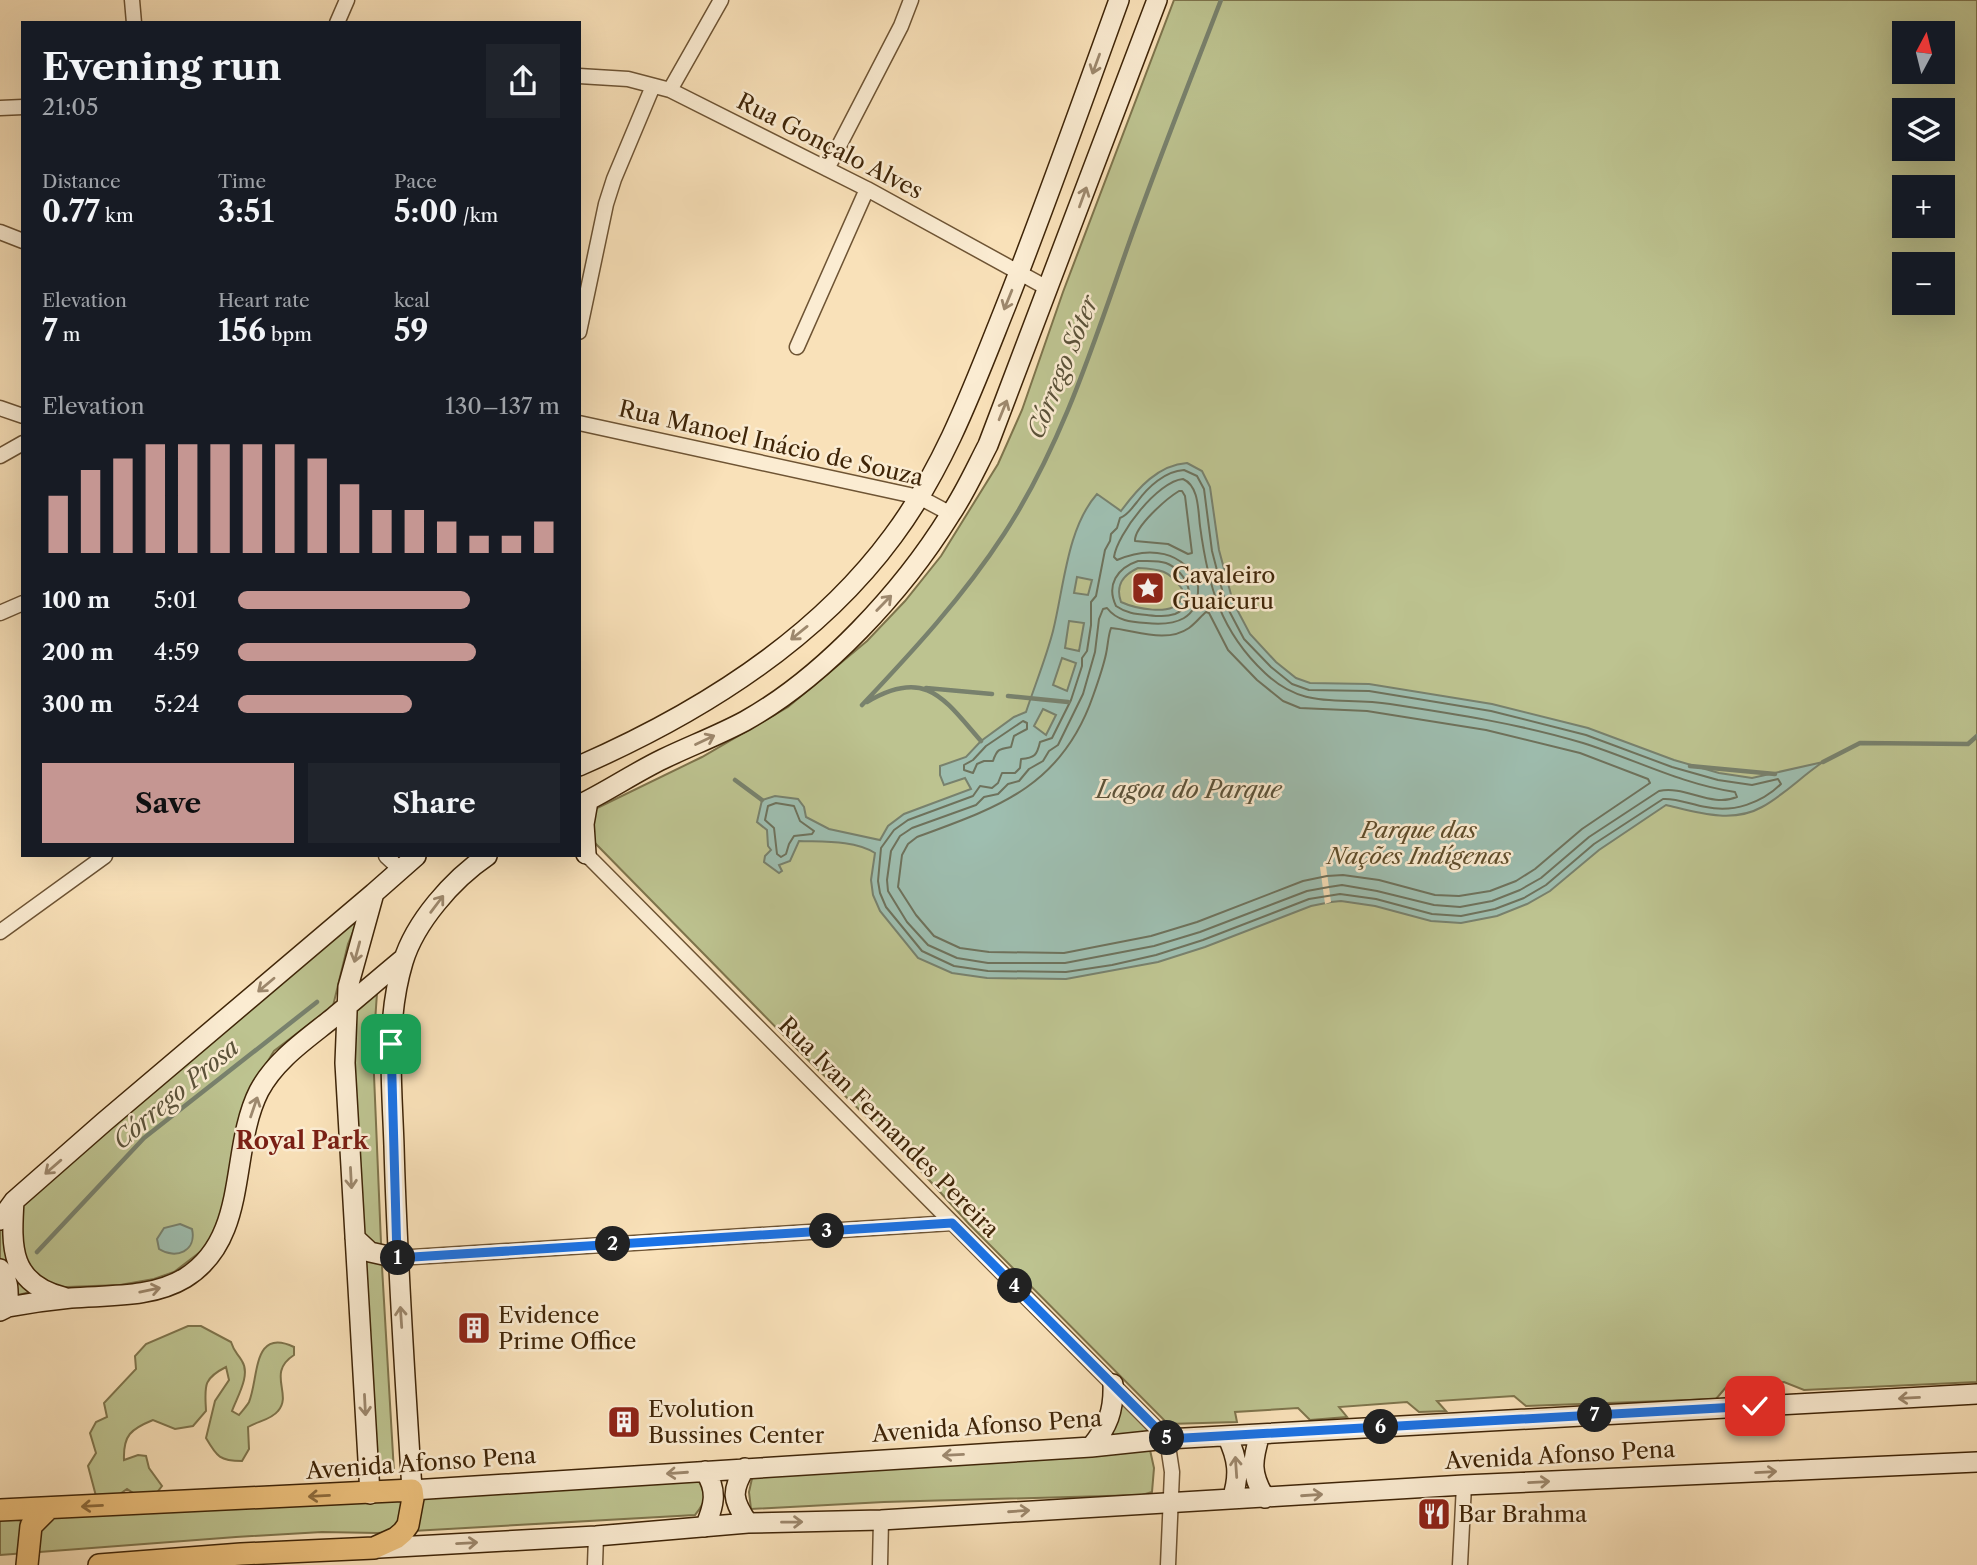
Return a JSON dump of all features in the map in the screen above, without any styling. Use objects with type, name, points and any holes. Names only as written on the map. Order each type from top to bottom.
[{"type":"main road","points":[[581,765],[678,717],[734,683],[823,614],[869,566],[892,537],[919,498],[970,398],[1119,0]]},
{"type":"main road","points":[[583,850],[584,803],[660,760],[745,720],[779,699],[817,669],[892,596],[951,514],[989,445],[1157,0]]},
{"type":"main road","points":[[660,760],[676,733],[678,717]]},
{"type":"main road","points":[[581,770],[601,756]]},
{"type":"main road","points":[[370,1494],[345,1063],[346,1007],[348,987],[374,893],[393,863],[413,857]]},
{"type":"main road","points":[[374,1548],[403,1532],[408,1525],[413,1498],[397,1258],[392,1018],[403,959],[420,928],[440,899],[462,875],[486,857]]},
{"type":"main road","points":[[0,1220],[14,1201],[374,893]]},
{"type":"main road","points":[[0,1269],[8,1284],[4,1309],[69,1298],[130,1295],[168,1287],[187,1277],[214,1252],[235,1198],[248,1123],[260,1091],[282,1058],[403,959]]},
{"type":"main road","points":[[14,1201],[12,1240],[15,1256],[23,1271],[30,1283],[48,1293],[69,1298]]},
{"type":"main road","points":[[355,1238],[370,1252],[397,1258]]},
{"type":"main road","points":[[1091,1447],[1110,1418],[1114,1403],[1113,1384]]},
{"type":"main road","name":"Avenida Afonso Pena","points":[[0,1510],[370,1494],[1091,1447],[1167,1439],[1977,1394]]},
{"type":"main road","points":[[1260,1434],[1253,1468],[1256,1483],[1265,1498]]},
{"type":"main road","points":[[1227,1436],[1236,1454],[1238,1468],[1232,1499]]},
{"type":"main road","name":"Avenida Afonso Pena","points":[[99,1565],[318,1557],[374,1548],[596,1536],[748,1523],[881,1520],[1464,1485],[1977,1462]]},
{"type":"main road","points":[[745,1468],[737,1482],[734,1497],[739,1511],[748,1523]]},
{"type":"main road","points":[[705,1471],[715,1493],[712,1512],[705,1527]]},
{"type":"main road","points":[[27,1565],[31,1526],[49,1508]]},
{"type":"street","points":[[132,0],[134,21]]},
{"type":"street","points":[[338,21],[347,0]]},
{"type":"street","points":[[670,90],[721,0]]},
{"type":"street","points":[[827,169],[901,26],[911,0]]},
{"type":"street","name":"Rua Gonçalo Alves","points":[[581,76],[628,79],[670,90],[867,189],[1049,289]]},
{"type":"street","points":[[581,323],[606,204],[653,86]]},
{"type":"street","points":[[0,108],[21,107]]},
{"type":"street","points":[[797,347],[867,189]]},
{"type":"street","points":[[0,232],[21,240]]},
{"type":"street","points":[[0,408],[21,415]]},
{"type":"street","name":"Rua Manoel Inácio de Souza","points":[[581,423],[919,498],[951,514]]},
{"type":"street","points":[[0,456],[21,444]]},
{"type":"street","points":[[0,612],[21,604]]},
{"type":"street","name":"Rua Ivan Fernandes Pereira","points":[[583,850],[1167,1439]]},
{"type":"street","points":[[0,932],[104,857]]},
{"type":"street","points":[[397,1258],[952,1223]]},
{"type":"street","points":[[1167,1439],[1172,1457],[1168,1565]]},
{"type":"street","points":[[1460,1565],[1464,1485]]},
{"type":"street","points":[[880,1565],[881,1520]]},
{"type":"street","points":[[595,1565],[596,1536]]},
{"type":"green space","name":"Parque das Nações Indígenas","points":[[1174,0],[1977,0],[1977,1382],[1804,1390],[1784,1382],[1727,1386],[1716,1399],[1526,1406],[1514,1396],[1437,1401],[1446,1411],[1419,1412],[1407,1402],[1339,1407],[1347,1417],[1310,1420],[1298,1408],[1235,1412],[1237,1422],[1168,1424],[969,1224],[910,1159],[802,1054],[593,841],[593,810],[702,757],[788,707],[867,641],[905,601],[941,556],[998,464],[1022,410],[1063,292]]},
{"type":"green space","points":[[360,915],[348,944],[333,1006],[274,1051],[248,1094],[218,1229],[204,1249],[174,1272],[154,1279],[120,1285],[67,1287],[0,1300],[0,1230],[27,1199]]},
{"type":"green space","points":[[377,993],[373,1051],[394,1472],[376,1473],[362,1247],[352,1011]]},
{"type":"green space","points":[[188,1326],[201,1326],[231,1342],[242,1361],[244,1379],[232,1411],[239,1415],[249,1402],[264,1349],[271,1344],[280,1343],[294,1347],[294,1355],[282,1369],[282,1404],[272,1416],[248,1427],[249,1449],[242,1461],[220,1457],[206,1438],[215,1401],[229,1380],[226,1367],[209,1380],[206,1411],[193,1426],[175,1429],[153,1420],[134,1430],[127,1439],[124,1460],[138,1455],[146,1456],[149,1468],[162,1486],[155,1495],[141,1498],[127,1489],[117,1496],[96,1496],[88,1466],[96,1453],[90,1433],[96,1422],[107,1417],[104,1403],[136,1369],[135,1356],[146,1344]]},
{"type":"green space","points":[[1116,1396],[1153,1434],[1101,1438]]},
{"type":"green space","points":[[1150,1450],[1154,1468],[1152,1492],[1142,1495],[884,1502],[751,1509],[749,1492],[753,1474]]},
{"type":"green space","points":[[696,1476],[705,1496],[695,1515],[377,1533],[322,1532],[0,1555],[0,1520]]},
{"type":"water","name":"Lagoa do Parque","points":[[1187,463],[1202,471],[1210,487],[1219,550],[1233,602],[1250,634],[1276,662],[1296,678],[1310,683],[1369,684],[1492,704],[1588,728],[1674,760],[1719,773],[1752,778],[1823,762],[1778,797],[1750,812],[1714,815],[1666,805],[1599,850],[1550,891],[1497,916],[1461,923],[1431,921],[1375,906],[1331,902],[1311,906],[1158,962],[1066,979],[987,978],[952,973],[918,958],[880,911],[873,895],[871,880],[875,853],[867,849],[838,842],[799,841],[790,861],[779,865],[782,871],[779,873],[764,862],[765,856],[771,850],[768,846],[767,830],[757,822],[762,800],[775,796],[798,799],[804,807],[806,817],[829,829],[880,840],[888,826],[904,814],[971,789],[965,778],[944,785],[940,766],[966,757],[981,741],[1014,717],[1026,712],[1053,631],[1073,541],[1087,508],[1097,494],[1121,511],[1150,479],[1177,465]],"holes":[[[1138,568],[1152,569],[1168,574],[1182,589],[1181,600],[1176,605],[1161,610],[1135,607],[1121,602],[1120,586],[1124,577]],[[1077,577],[1092,580],[1088,595],[1074,593]],[[1069,621],[1084,623],[1079,651],[1065,648]],[[1062,658],[1076,663],[1067,691],[1053,685]],[[1043,709],[1056,715],[1046,735],[1034,726]]]},
{"type":"water","points":[[180,1224],[192,1229],[193,1237],[188,1248],[172,1254],[159,1249],[157,1239],[164,1228]]},
{"type":"pier","points":[[1326,866],[1331,902],[1325,904],[1320,867]]},
{"type":"waterway","name":"Córrego Sóter","points":[[862,705],[919,644],[972,580],[1025,500],[1043,465],[1075,392],[1221,0]]},
{"type":"waterway","name":"Córrego Prosa","points":[[867,702],[904,687],[919,688],[944,701],[981,741]]},
{"type":"waterway","points":[[926,688],[992,694]]},
{"type":"waterway","points":[[1008,696],[1068,702]]},
{"type":"waterway","name":"Córrego Prosa","points":[[1823,762],[1860,743],[1968,744],[1977,736]]},
{"type":"waterway","points":[[1690,766],[1775,774]]},
{"type":"waterway","name":"Córrego Prosa","points":[[735,780],[762,800]]},
{"type":"waterway","name":"Córrego Prosa","points":[[37,1252],[144,1138],[317,1002]]},
{"type":"place","name":"Cavaleiro Guaicuru","points":[[1148,588]]},
{"type":"place","name":"Evidence Prime Office","points":[[474,1328]]},
{"type":"place","name":"Evolution Bussines Center","points":[[624,1422]]},
{"type":"place","name":"Bar Brahma","points":[[1434,1514]]},
{"type":"district","name":"Royal Park","points":[[302,1141]]},
{"type":"route","points":[[391,1044],[397,1258],[952,1223],[1167,1439],[1755,1406]]}]
